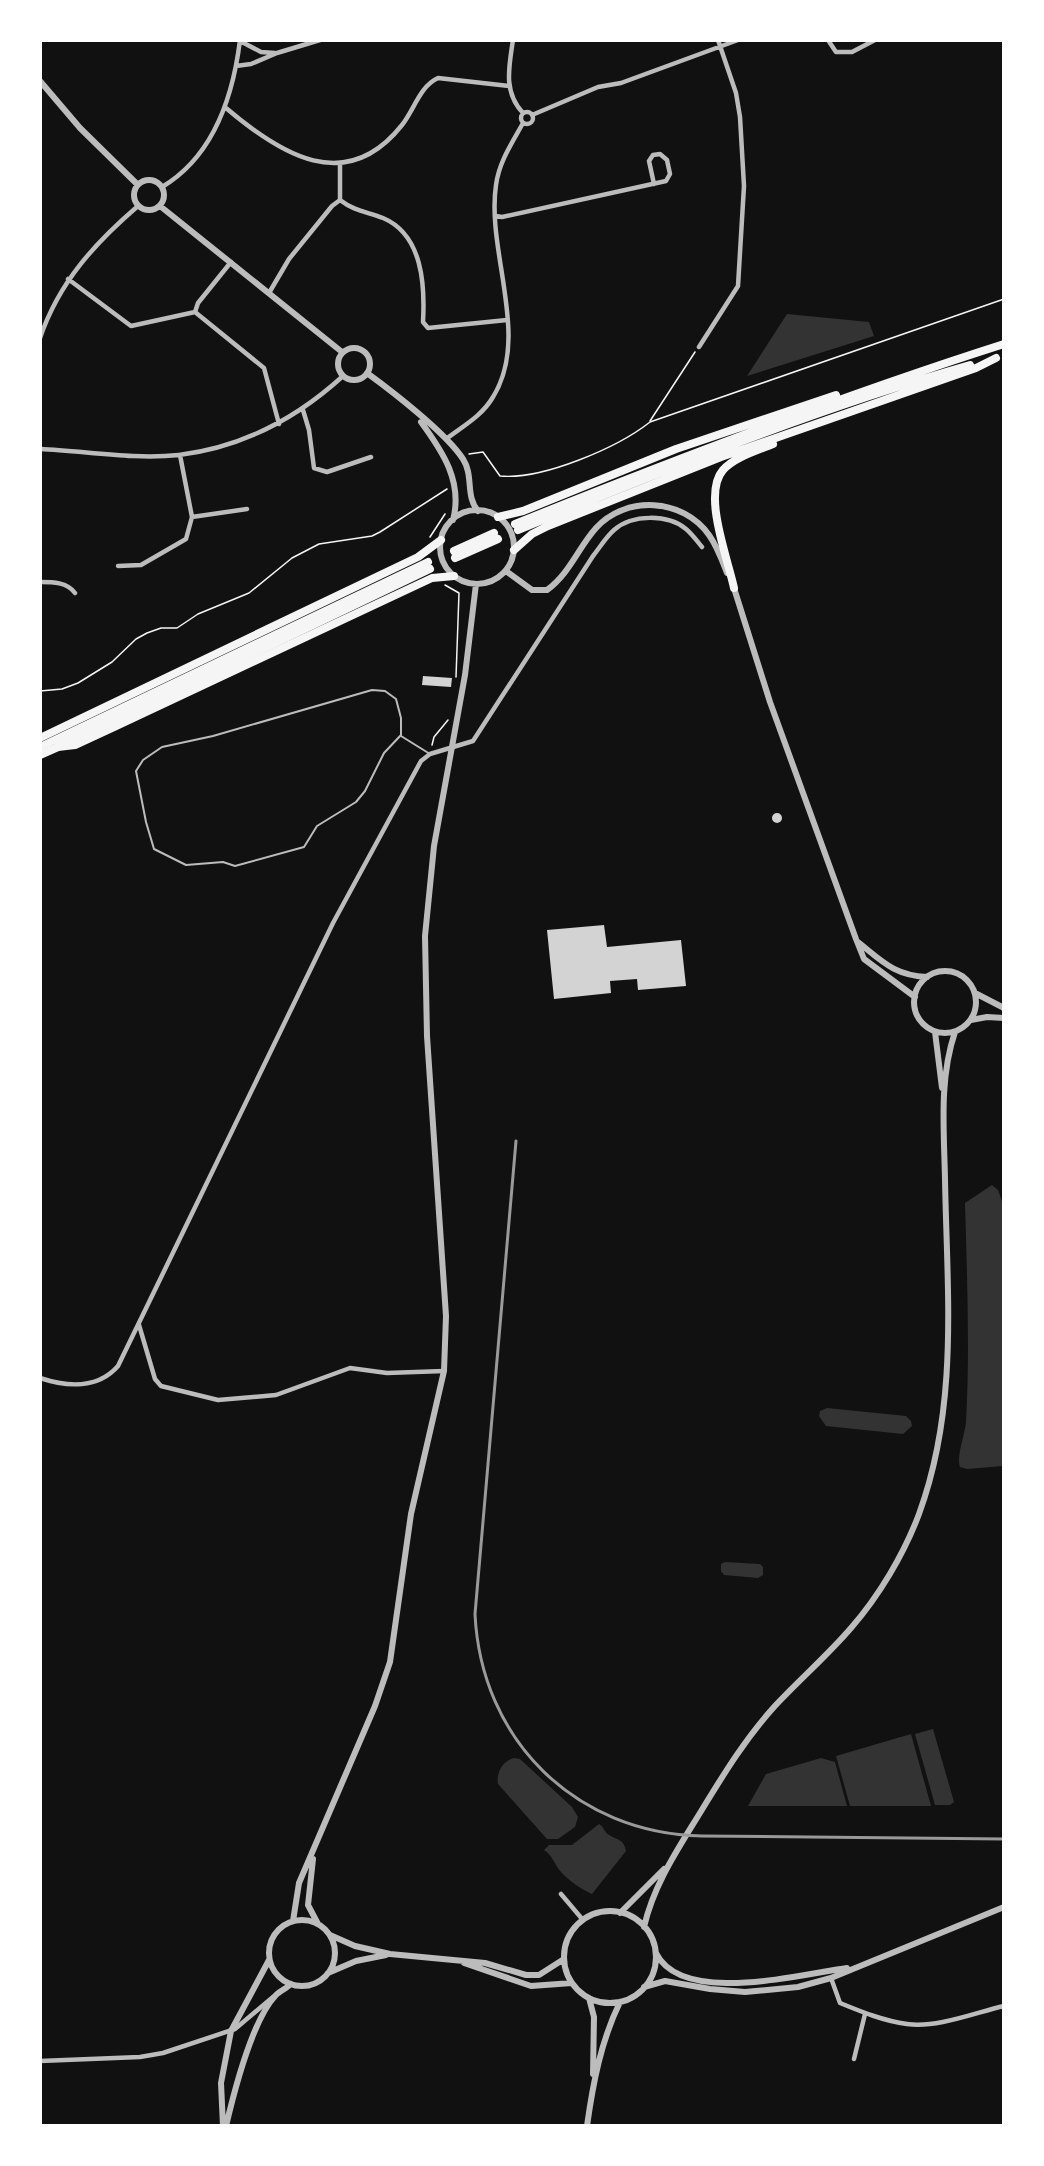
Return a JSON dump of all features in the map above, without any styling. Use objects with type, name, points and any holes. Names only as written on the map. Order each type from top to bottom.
[{"type":"main road","points":[[1000,357],[873,395],[769,431],[517,527],[686,455],[866,388],[1004,344]]},
{"type":"main road","points":[[514,550],[532,534],[578,513],[721,457],[976,368],[1000,357]]},
{"type":"main road","points":[[502,520],[628,467],[853,389],[866,388]]},
{"type":"main road","points":[[734,588],[715,506],[717,481],[732,463],[811,427]]},
{"type":"main road","points":[[455,554],[496,536]]},
{"type":"main road","points":[[40,738],[428,551],[441,540]]},
{"type":"main road","points":[[40,747],[429,566],[40,755]]},
{"type":"main road","points":[[58,747],[75,744],[106,731],[432,578],[454,576]]},
{"type":"street","points":[[513,40],[509,86],[515,103],[523,113],[532,115],[582,92],[621,83],[738,40]]},
{"type":"street","points":[[699,346],[738,286],[744,186],[740,117],[718,40]]},
{"type":"street","points":[[828,40],[836,51],[847,54],[875,40]]},
{"type":"street","points":[[236,66],[251,64],[277,53],[317,41]]},
{"type":"street","points":[[162,187],[196,157],[208,142],[226,108],[240,43],[261,52],[277,53]]},
{"type":"street","points":[[226,108],[283,149],[301,159],[340,163],[367,156],[390,139],[410,115],[425,87],[438,78],[509,86]]},
{"type":"street","points":[[40,81],[80,128],[138,185]]},
{"type":"street","points":[[446,440],[477,417],[493,398],[507,360],[507,320],[495,194],[500,168],[523,123],[521,119],[523,113]]},
{"type":"street","points":[[523,123],[531,123],[532,115]]},
{"type":"street","points":[[496,216],[654,184],[666,181],[670,176],[667,160],[660,154],[653,155],[649,161],[654,184]]},
{"type":"street","points":[[340,163],[340,200]]},
{"type":"street","points":[[150,180],[162,187],[164,197],[160,206],[148,211],[138,206],[134,196],[138,185],[150,180]]},
{"type":"street","points":[[269,293],[289,260],[332,206],[340,200]]},
{"type":"street","points":[[340,200],[361,212],[388,220],[406,235],[418,261],[423,322],[428,328],[507,320]]},
{"type":"street","points":[[40,338],[54,303],[68,279],[100,240],[138,206]]},
{"type":"street","points":[[160,206],[342,352]]},
{"type":"street","points":[[195,312],[198,303],[231,262]]},
{"type":"street","points":[[68,279],[131,326],[195,312]]},
{"type":"street","points":[[195,312],[264,368],[279,424]]},
{"type":"street","points":[[352,348],[366,353],[370,363],[367,373],[357,380],[343,376],[338,367],[342,352],[352,348]]},
{"type":"street","points":[[367,373],[414,411],[464,460],[470,481],[470,497],[478,511]]},
{"type":"street","points":[[40,449],[180,455],[236,442],[279,424],[303,410],[343,376]]},
{"type":"street","points":[[303,410],[309,430],[314,468],[327,472],[371,457]]},
{"type":"street","points":[[414,411],[437,443],[449,467],[457,494],[453,520],[441,540],[441,551],[447,569],[454,576],[476,584],[487,583],[506,571],[514,550],[513,540],[502,520],[478,511],[469,512],[453,520]]},
{"type":"street","points":[[118,567],[141,565],[178,546],[186,539],[192,517],[180,455]]},
{"type":"street","points":[[506,571],[532,590],[547,590],[569,569],[595,529],[611,515],[627,508],[659,506],[675,509],[689,515],[710,535],[734,588],[771,702],[864,959],[915,997]]},
{"type":"street","points":[[192,517],[247,509]]},
{"type":"street","points":[[40,1378],[72,1385],[101,1380],[111,1375],[139,1325],[333,923],[421,761],[430,753],[473,741],[588,564],[616,528],[636,520],[654,518],[672,520],[686,529],[702,547]]},
{"type":"street","points":[[40,582],[58,583],[71,588],[75,593]]},
{"type":"street","points":[[293,1921],[299,1883],[375,1707],[390,1662],[411,1514],[444,1371],[446,1316],[424,966],[431,868],[450,749],[465,675],[476,584]]},
{"type":"street","points":[[856,939],[889,968],[910,976],[927,977],[946,971],[955,973],[964,977],[975,993],[1004,1008]]},
{"type":"street","points":[[927,977],[917,989],[914,1006],[921,1022],[935,1032],[955,1032],[971,1020],[987,1017],[1004,1018]]},
{"type":"street","points":[[971,1020],[975,1012],[975,993]]},
{"type":"street","points":[[644,1927],[648,1911],[668,1865],[745,1740],[858,1619],[896,1562],[918,1515],[939,1447],[946,1402],[948,1325],[944,1100],[935,1032]]},
{"type":"street","points":[[944,1100],[949,1053],[955,1032]]},
{"type":"street","points":[[139,1325],[155,1378],[161,1386],[218,1401],[276,1395],[350,1368],[387,1373],[444,1371]]},
{"type":"street","points":[[314,1852],[308,1905],[319,1924],[330,1935],[355,1946],[390,1954],[485,1963],[526,1975],[539,1975],[564,1959]]},
{"type":"street","points":[[620,1913],[668,1865]]},
{"type":"street","points":[[561,1894],[583,1920]]},
{"type":"street","points":[[644,1987],[665,1981],[710,1989],[773,1990],[831,1978],[1004,1906]]},
{"type":"street","points":[[655,1952],[653,1971],[644,1987],[633,1996],[620,2002],[601,2002],[589,1998],[572,1983],[564,1959],[568,1937],[583,1920],[597,1914],[620,1913],[633,1918],[644,1927],[661,1964],[669,1970],[712,1982],[776,1981],[854,1968]]},
{"type":"street","points":[[224,2126],[221,2083],[231,2031],[269,1960],[273,1936],[285,1924],[293,1921],[302,1920],[319,1924]]},
{"type":"street","points":[[328,1973],[335,1955],[330,1935]]},
{"type":"street","points":[[269,1960],[277,1975],[291,1984],[311,1984],[328,1973],[356,1961],[390,1954]]},
{"type":"street","points":[[455,1959],[488,1973],[531,1986],[572,1983]]},
{"type":"street","points":[[831,1978],[840,2003],[865,2014],[909,2025],[930,2024],[1004,2006]]},
{"type":"street","points":[[40,2061],[140,2057],[231,2031],[291,1984]]},
{"type":"street","points":[[224,2126],[251,2042],[276,1995]]},
{"type":"street","points":[[589,1998],[594,2017],[591,2061],[594,2077]]},
{"type":"street","points":[[587,2126],[594,2077],[620,2002]]},
{"type":"street","points":[[854,2059],[865,2014]]},
{"type":"lane","points":[[372,690],[385,691],[396,699],[401,718],[400,735],[384,753],[360,796],[317,826],[302,848],[235,866],[223,862],[186,865],[154,849],[136,771],[143,760],[162,747],[213,736],[372,690]]},
{"type":"lane","points":[[400,735],[430,753]]},
{"type":"path","points":[[468,454],[483,452],[500,476],[536,473],[610,448],[650,422],[1004,299]]},
{"type":"path","points":[[650,422],[699,346]]},
{"type":"path","points":[[40,691],[62,689],[78,683],[112,662],[136,639],[147,633],[161,628],[177,628],[198,614],[249,593],[292,558],[319,544],[381,532],[450,486],[452,497]]},
{"type":"path","points":[[428,551],[431,532],[450,509]]},
{"type":"path","points":[[456,684],[459,593]]},
{"type":"path","points":[[430,753],[434,737],[444,728],[451,714]]},
{"type":"shaded area","points":[[787,314],[869,322],[874,336],[747,376]]},
{"type":"shaded area","points":[[992,1185],[998,1190],[1004,1207],[1003,1466],[967,1469],[960,1467],[959,1462],[966,1422],[967,1395],[968,1312],[965,1203]]},
{"type":"shaded area","points":[[827,1408],[906,1416],[912,1426],[903,1434],[826,1426],[819,1416],[820,1411]]},
{"type":"shaded area","points":[[725,1562],[760,1564],[763,1567],[763,1575],[758,1578],[724,1575],[721,1571],[721,1564]]},
{"type":"shaded area","points":[[933,1729],[954,1802],[950,1805],[935,1805],[915,1734]]},
{"type":"shaded area","points":[[911,1734],[931,1806],[850,1806],[836,1756]]},
{"type":"shaded area","points":[[514,1758],[520,1759],[572,1807],[578,1817],[575,1827],[558,1839],[547,1839],[498,1784],[501,1768]]},
{"type":"shaded area","points":[[821,1758],[835,1762],[847,1806],[748,1806],[766,1774]]},
{"type":"shaded area","points":[[599,1824],[607,1834],[622,1842],[626,1851],[592,1894],[568,1879],[544,1850],[549,1845],[572,1845]]},
{"type":"building","points":[[423,676],[452,678],[451,687],[422,685]]},
{"type":"building","points":[[777,813],[781,814],[781,822],[777,823],[773,822],[772,818],[773,814]]},
{"type":"building","points":[[604,925],[607,947],[681,940],[686,986],[638,990],[637,979],[610,981],[611,993],[554,999],[547,930]]},
{"type":"railway","points":[[516,1141],[475,1614],[481,1660],[495,1701],[516,1739],[543,1771],[576,1798],[614,1818],[656,1831],[702,1836],[1004,1839]]}]
